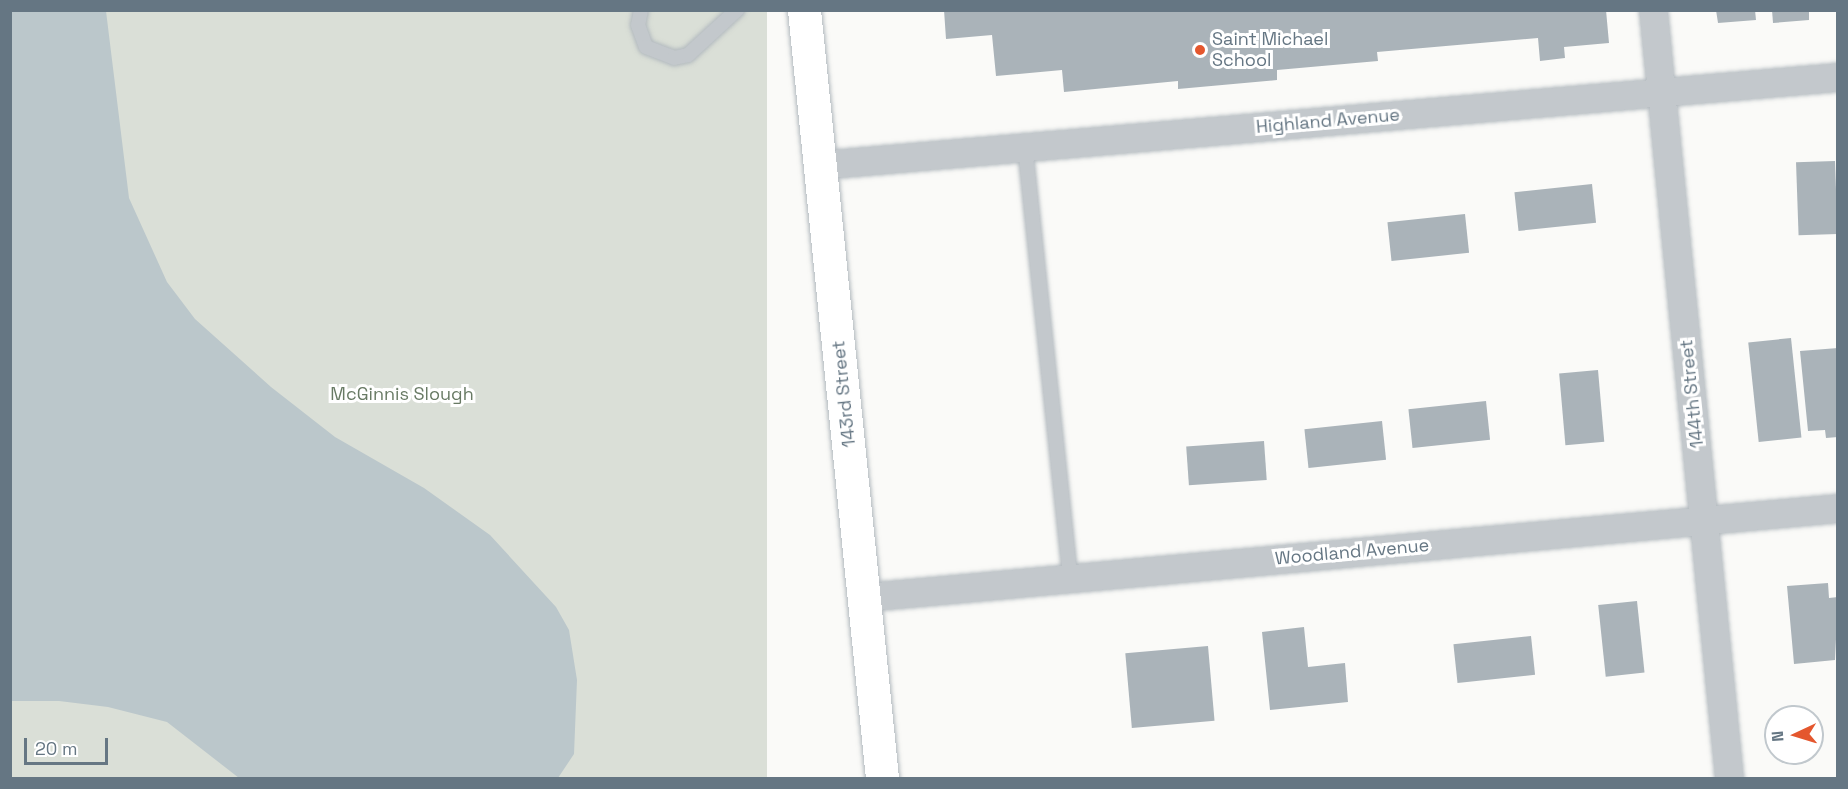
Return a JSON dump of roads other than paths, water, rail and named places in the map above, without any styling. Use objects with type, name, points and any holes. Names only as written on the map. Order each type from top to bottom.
[{"type":"main road","name":"143rd Street","points":[[804,10],[866,597],[882,778]]},
{"type":"street","name":"144th Street","points":[[1653,10],[1729,778]]},
{"type":"street","name":"Highland Avenue","points":[[819,165],[1838,77]]},
{"type":"street","name":"Woodland Avenue","points":[[866,597],[1838,508]]},
{"type":"lane","points":[[641,10],[638,25],[646,47],[652,53],[674,58],[695,49],[737,10]]},
{"type":"lane","points":[[1025,147],[1070,578]]},
{"type":"place","name":"Saint Michael School","points":[[1200,50]]},
{"type":"park label","name":"McGinnis Slough","points":[[402,394]]}]
